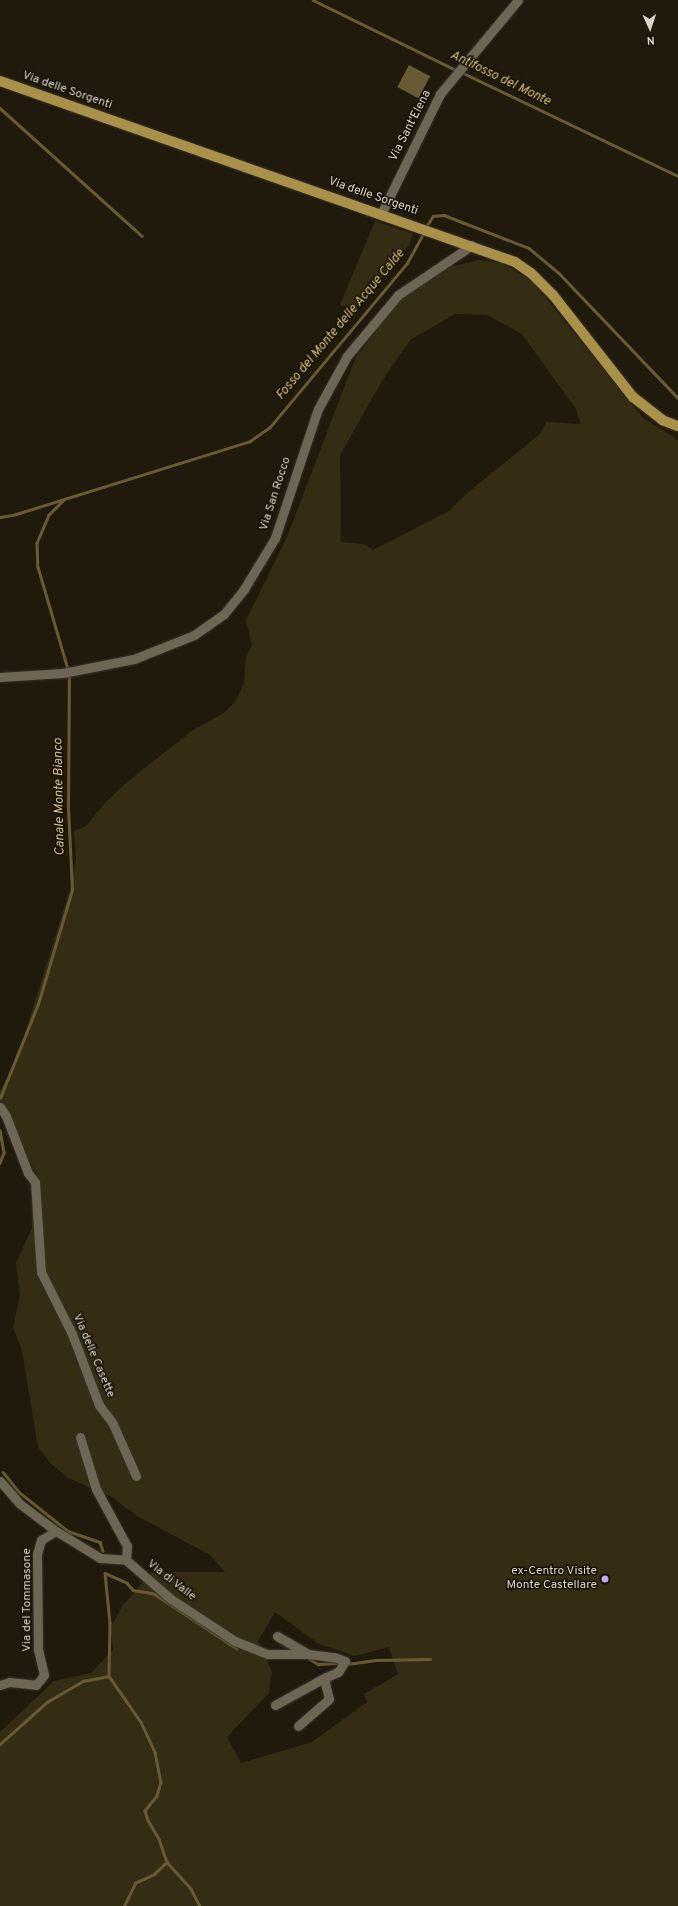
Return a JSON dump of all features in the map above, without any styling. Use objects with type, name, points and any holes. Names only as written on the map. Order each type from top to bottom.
[{"type":"main road","name":"Via delle Sorgenti","points":[[0,81],[505,257],[531,273],[553,295],[625,390],[653,414],[678,426]]},
{"type":"street","name":"Via Sant'Elena","points":[[381,214],[440,94],[518,0]]},
{"type":"street","name":"Via San Rocco","points":[[0,677],[63,673],[134,659],[165,648],[201,631],[228,610],[251,579],[275,538],[318,410],[347,356],[398,294],[472,245]]},
{"type":"street","name":"Via delle Casette","points":[[1,1108],[28,1173],[35,1182],[41,1272],[72,1334],[99,1405],[112,1422],[136,1476]]},
{"type":"street","points":[[0,1481],[20,1504],[56,1531],[100,1558],[126,1560],[127,1546],[96,1489],[80,1437]]},
{"type":"street","name":"Via del Tommasone","points":[[0,1685],[9,1682],[36,1685],[44,1676],[38,1649],[37,1554],[41,1540],[56,1531]]},
{"type":"street","name":"Via di Valle","points":[[126,1560],[171,1599],[252,1650],[276,1655],[308,1654],[334,1656],[344,1661],[338,1672],[326,1677]]},
{"type":"street","points":[[277,1636],[308,1654]]},
{"type":"street","points":[[275,1705],[326,1677]]},
{"type":"street","points":[[298,1726],[329,1699],[325,1682],[326,1677]]},
{"type":"shaded area","points":[[409,65],[430,76],[418,98],[397,87]]},
{"type":"shaded area","points":[[375,221],[413,234],[409,245],[355,309],[340,305]]},
{"type":"shaded area","points":[[479,260],[502,263],[532,281],[643,418],[678,440],[678,1906],[0,1906],[0,1732],[54,1681],[91,1673],[113,1650],[110,1628],[123,1605],[152,1572],[225,1572],[210,1555],[137,1516],[112,1497],[68,1478],[50,1463],[38,1447],[22,1351],[13,1327],[20,1295],[16,1263],[32,1228],[32,1205],[37,1177],[11,1119],[0,1103],[0,1091],[17,1059],[70,889],[76,858],[74,831],[85,827],[105,803],[127,782],[193,730],[224,713],[235,702],[244,684],[246,656],[252,646],[246,620],[287,537],[355,359],[399,300],[453,266]],"holes":[[[455,314],[487,315],[522,334],[576,409],[581,424],[546,422],[540,434],[466,494],[449,511],[373,550],[363,544],[341,542],[340,455],[382,381],[410,340]],[[275,1612],[319,1644],[355,1656],[389,1647],[398,1674],[364,1694],[367,1702],[312,1742],[241,1763],[227,1737],[269,1693],[272,1671],[258,1641]]]},
{"type":"waterway","name":"Antifosso del Monte","points":[[313,0],[456,70]]},
{"type":"waterway","name":"Antifosso del Monte","points":[[461,72],[678,176]]},
{"type":"waterway","points":[[0,108],[142,236]]},
{"type":"waterway","name":"Fosso del Monte delle Acque Calde","points":[[426,227],[433,216],[444,215],[529,248],[560,274],[678,398]]},
{"type":"waterway","name":"Fosso del Monte delle Acque Calde","points":[[0,517],[13,515],[250,441],[270,427],[407,263],[424,232]]},
{"type":"waterway","name":"Canale Monte Bianco","points":[[65,499],[49,515],[37,543],[38,567],[68,669]]},
{"type":"waterway","name":"Canale Monte Bianco","points":[[0,1098],[38,1004],[72,890],[68,807],[69,674]]},
{"type":"waterway","name":"Canale Monte Bianco","points":[[0,1130],[4,1153],[0,1163]]},
{"type":"waterway","points":[[3,1472],[19,1492],[68,1531],[100,1542],[103,1551]]},
{"type":"waterway","points":[[105,1573],[127,1583],[133,1590],[153,1593],[236,1648]]},
{"type":"waterway","points":[[105,1573],[110,1623],[109,1676]]},
{"type":"waterway","points":[[308,1658],[318,1664],[337,1663]]},
{"type":"waterway","points":[[347,1664],[376,1660],[430,1659]]},
{"type":"waterway","points":[[109,1676],[141,1722],[155,1752],[161,1782],[157,1796],[145,1811],[148,1820],[159,1839],[167,1862],[191,1889],[200,1906]]},
{"type":"waterway","points":[[0,1744],[47,1702],[83,1681],[109,1676]]},
{"type":"waterway","points":[[124,1906],[135,1883],[154,1874],[167,1862]]},
{"type":"place","name":"ex-Centro Visite Monte Castellare","points":[[605,1579]]}]
